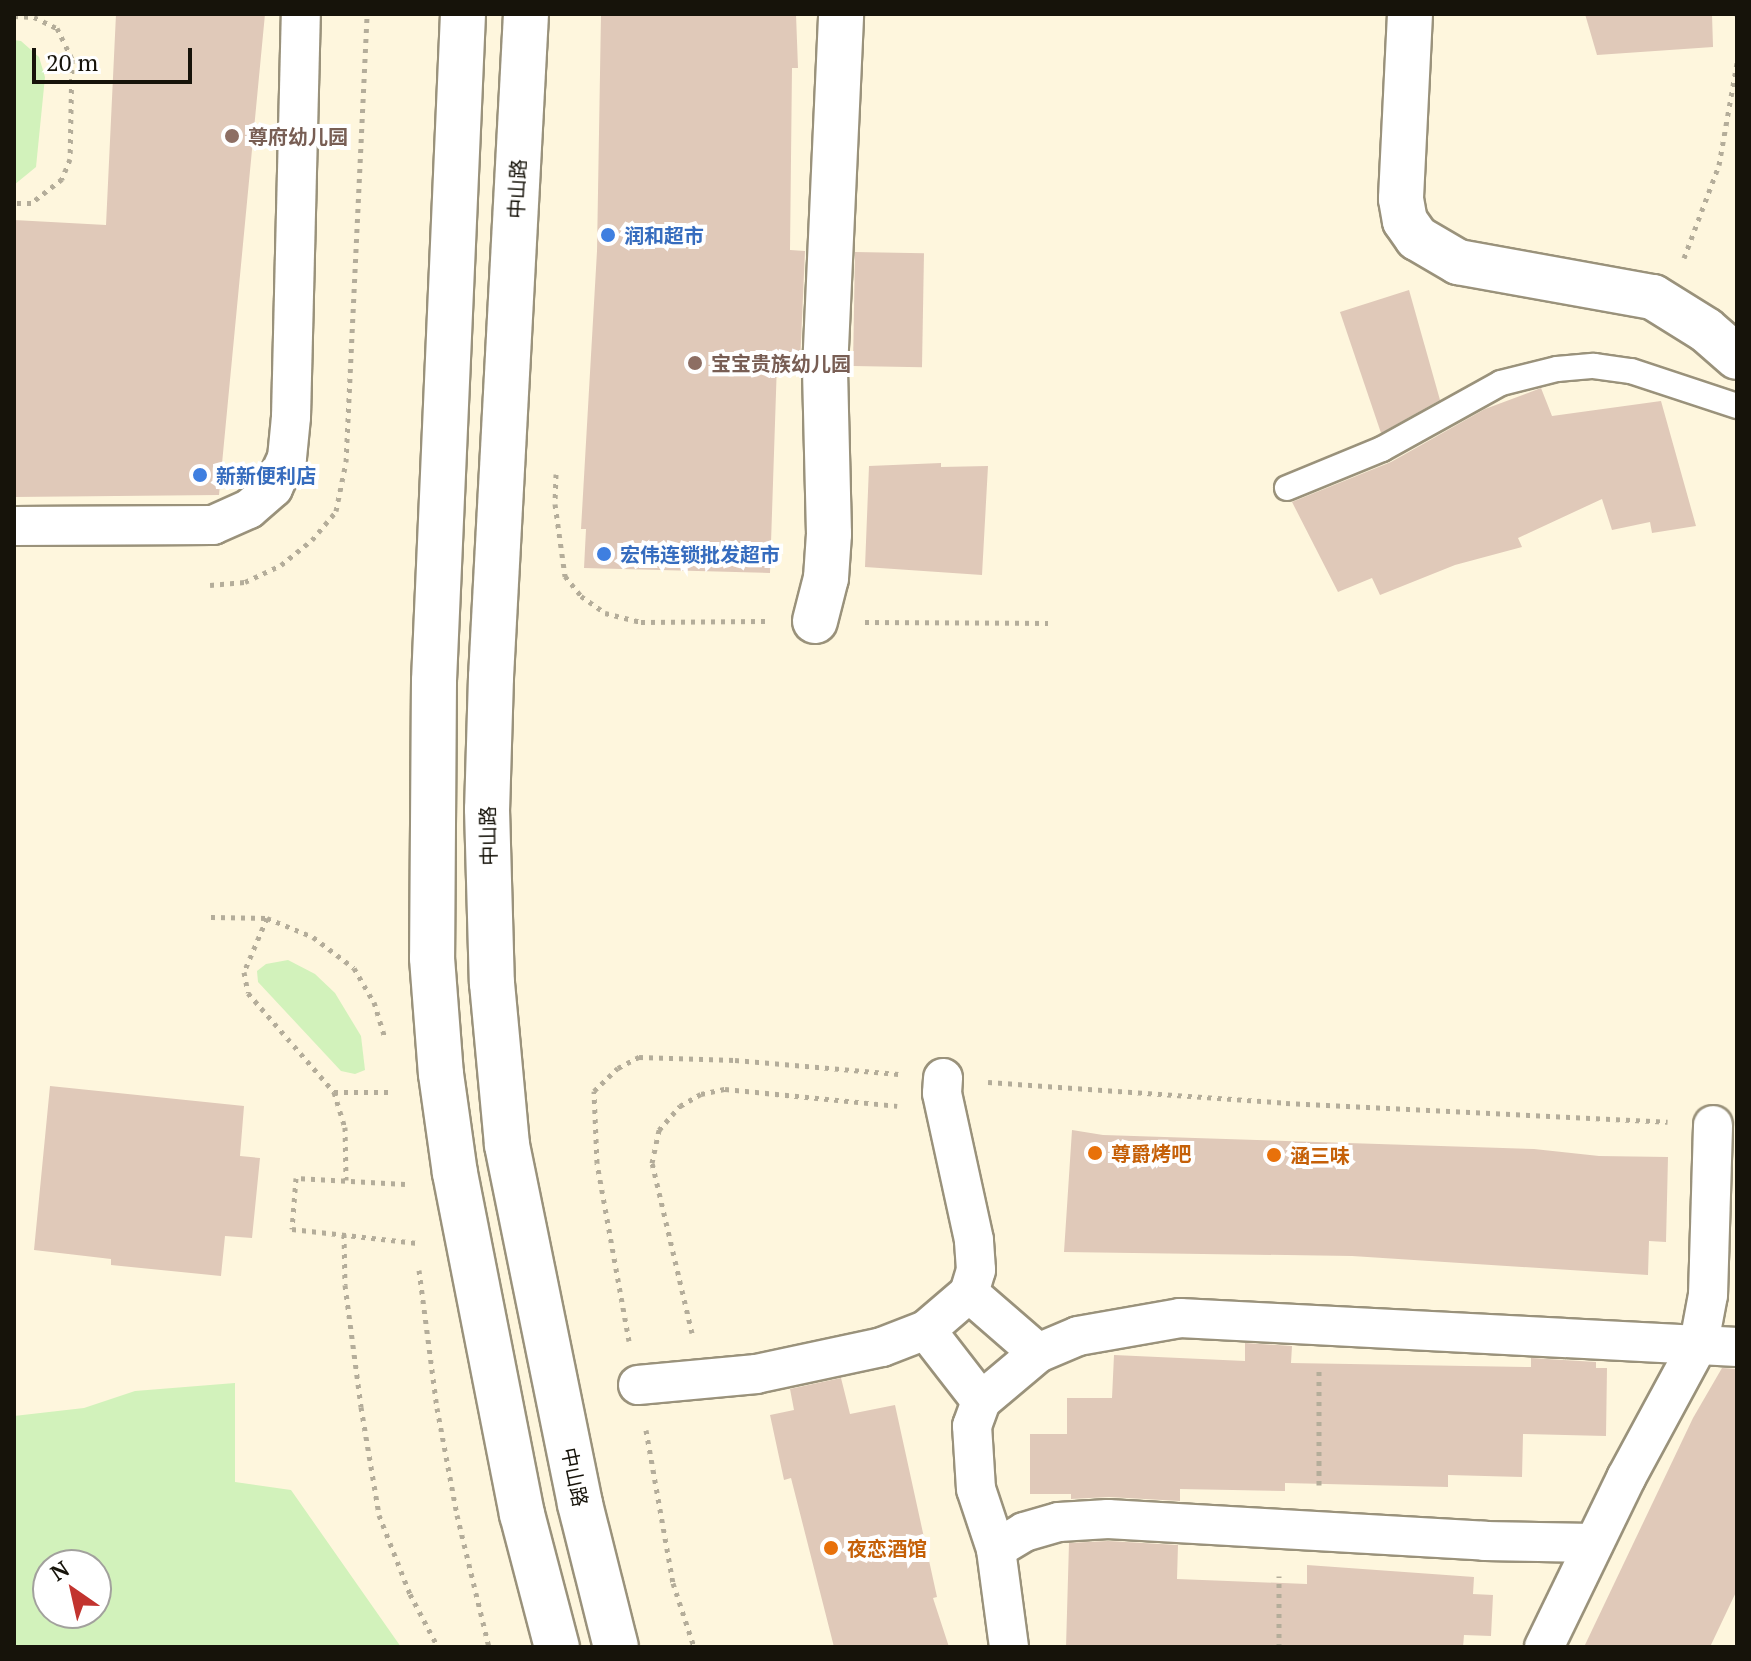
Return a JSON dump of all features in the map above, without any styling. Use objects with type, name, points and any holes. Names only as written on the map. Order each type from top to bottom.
[{"type":"main road","points":[[463,14],[434,681],[432,958],[441,1074],[455,1173],[522,1514],[557,1647]]},
{"type":"main road","name":"中山路","points":[[526,14],[491,677],[487,809],[492,983],[507,1145],[580,1504],[616,1647]]},
{"type":"main road","points":[[815,621],[826,578],[829,534],[825,370],[841,14]]},
{"type":"main road","points":[[1410,14],[1401,199],[1405,221],[1417,238],[1458,262],[1653,297],[1675,308],[1737,357]]},
{"type":"street","points":[[14,526],[213,525],[249,509],[273,488],[287,458],[291,417],[301,14]]},
{"type":"street","points":[[638,1385],[703,1380],[854,1355],[926,1330],[969,1293],[976,1270],[974,1240],[944,1095]]},
{"type":"street","points":[[1544,1647],[1593,1543],[1699,1343],[1708,1295],[1713,1125]]},
{"type":"street","points":[[969,1293],[1038,1353]]},
{"type":"street","points":[[1009,1647],[996,1549],[976,1489],[972,1426],[981,1401],[1038,1353],[1078,1336],[1180,1318],[1737,1347]]},
{"type":"street","points":[[926,1330],[981,1401]]},
{"type":"street","points":[[996,1549],[1024,1532],[1059,1522],[1108,1519],[1279,1531],[1320,1530],[1485,1541],[1593,1543]]},
{"type":"lane","points":[[1287,488],[1382,449],[1501,383],[1557,369],[1594,366],[1631,371],[1737,406]]},
{"type":"path","points":[[14,16],[34,17],[57,28],[72,59],[70,159],[62,179],[31,203],[14,203]]},
{"type":"path","points":[[1675,308],[1675,285],[1719,165],[1737,63]]},
{"type":"path","points":[[556,459],[555,504],[565,576],[581,596],[605,613],[641,622],[1048,623]]},
{"type":"path","points":[[211,917],[267,918],[313,937],[354,968],[374,1002],[387,1051]]},
{"type":"path","points":[[267,918],[244,972],[248,993],[334,1092],[345,1127],[346,1180]]},
{"type":"path","points":[[391,1079],[396,1108]]},
{"type":"path","points":[[703,1380],[652,1163],[659,1130],[680,1106],[701,1094],[725,1089],[944,1095]]},
{"type":"path","points":[[334,1092],[393,1092]]},
{"type":"path","points":[[407,1169],[410,1185],[296,1178],[292,1229],[418,1243]]},
{"type":"path","points":[[416,1228],[422,1316],[437,1408],[457,1515],[489,1647]]},
{"type":"path","points":[[344,1234],[345,1285],[379,1515],[410,1594],[438,1647]]},
{"type":"path","points":[[1318,1325],[1320,1530]]},
{"type":"path","points":[[1279,1531],[1279,1647]]},
{"type":"green space","points":[[14,40],[21,41],[39,57],[45,77],[36,167],[14,185]]},
{"type":"green space","points":[[288,960],[315,974],[335,993],[361,1036],[365,1070],[355,1074],[341,1071],[258,982],[257,971],[266,964]]},
{"type":"green space","points":[[235,1383],[235,1482],[291,1490],[401,1647],[14,1647],[14,1416],[84,1408],[135,1391]]},
{"type":"building","points":[[116,14],[265,14],[219,495],[14,497],[14,220],[106,225]]},
{"type":"building","points":[[601,14],[796,14],[798,68],[792,68],[790,250],[805,251],[800,364],[777,363],[770,573],[584,568],[586,529],[581,529],[597,251]]},
{"type":"building","points":[[1585,14],[1712,14],[1713,47],[1597,55]]},
{"type":"building","points":[[855,252],[924,253],[922,367],[853,366]]},
{"type":"building","points":[[1409,290],[1440,400],[1381,433],[1340,312]]},
{"type":"building","points":[[1541,388],[1552,416],[1661,401],[1696,526],[1652,533],[1650,522],[1612,530],[1602,499],[1518,538],[1522,547],[1455,565],[1380,595],[1372,578],[1338,592],[1292,502],[1391,462],[1485,409]]},
{"type":"building","points":[[941,463],[941,467],[988,466],[982,575],[865,567],[869,466]]},
{"type":"building","points":[[50,1086],[244,1106],[240,1156],[260,1158],[252,1238],[225,1236],[221,1276],[111,1265],[111,1259],[34,1250]]},
{"type":"building","points":[[1072,1130],[1103,1135],[1534,1149],[1599,1156],[1668,1157],[1666,1242],[1649,1241],[1648,1275],[1352,1256],[1064,1252]]},
{"type":"building","points":[[1245,1343],[1292,1346],[1291,1363],[1531,1367],[1531,1358],[1596,1362],[1596,1368],[1607,1368],[1606,1436],[1523,1434],[1522,1477],[1448,1475],[1448,1487],[1285,1483],[1285,1491],[1180,1489],[1180,1501],[1109,1497],[1071,1499],[1071,1494],[1030,1494],[1030,1434],[1067,1434],[1067,1398],[1112,1398],[1114,1355],[1245,1361]]},
{"type":"building","points":[[1722,1368],[1737,1369],[1737,1590],[1710,1647],[1584,1647],[1693,1418]]},
{"type":"building","points":[[841,1378],[850,1414],[895,1405],[937,1597],[933,1598],[949,1647],[834,1647],[791,1478],[784,1480],[770,1415],[794,1410],[790,1389]]},
{"type":"building","points":[[1108,1541],[1178,1545],[1177,1579],[1307,1584],[1307,1565],[1474,1577],[1473,1594],[1493,1595],[1491,1636],[1464,1635],[1463,1647],[1066,1647],[1069,1543]]},
{"type":"place","name":"尊府幼儿园","points":[[232,136]]},
{"type":"place","name":"润和超市","points":[[608,235]]},
{"type":"place","name":"宝宝贵族幼儿园","points":[[695,363]]},
{"type":"place","name":"新新便利店","points":[[200,475]]},
{"type":"place","name":"宏伟连锁批发超市","points":[[604,554]]},
{"type":"place","name":"尊爵烤吧","points":[[1095,1153]]},
{"type":"place","name":"涵三味","points":[[1274,1155]]},
{"type":"place","name":"夜恋酒馆","points":[[831,1548]]}]
